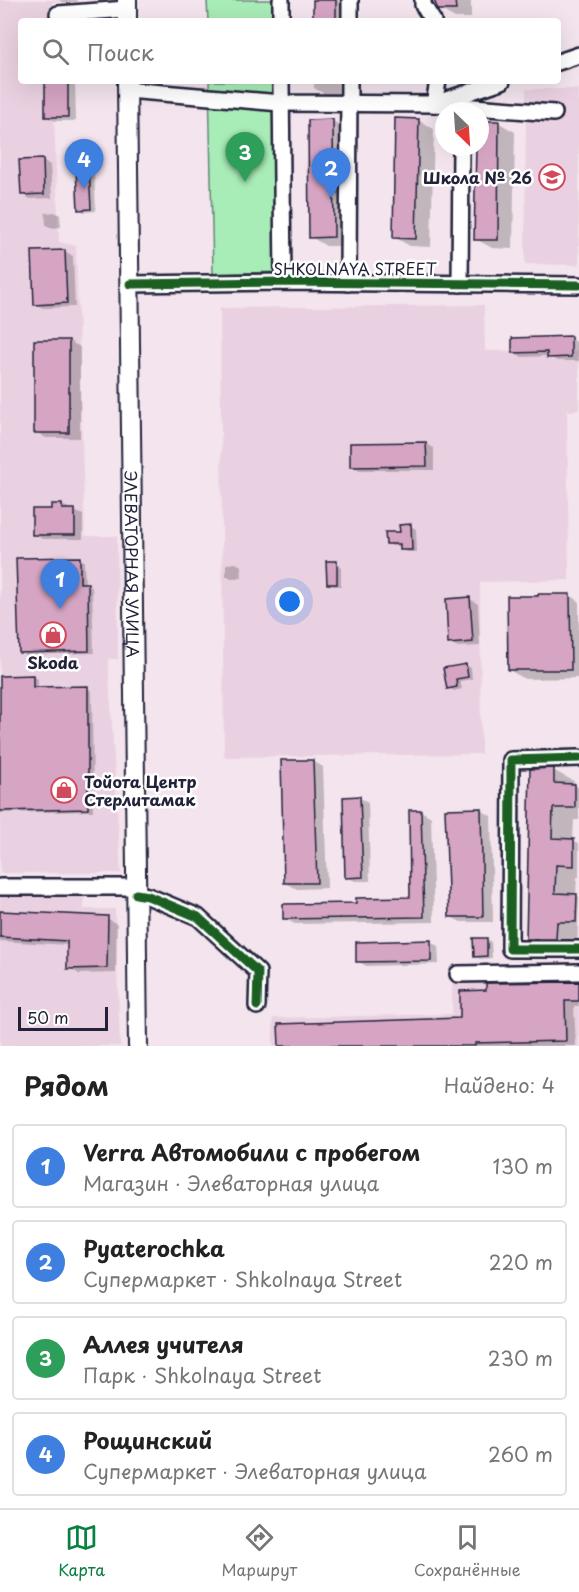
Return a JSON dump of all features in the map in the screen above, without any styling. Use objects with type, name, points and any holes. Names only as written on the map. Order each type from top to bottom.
[{"type":"main road","name":"ЭЛЕВАТОРНАЯ УЛИЦА","points":[[127,85],[138,1046]]},
{"type":"street","points":[[280,0],[281,18]]},
{"type":"street","points":[[350,0],[350,18]]},
{"type":"street","points":[[423,0],[423,5],[431,18]]},
{"type":"street","points":[[58,14],[127,10]]},
{"type":"street","points":[[561,61],[579,55]]},
{"type":"street","points":[[281,84],[283,282]]},
{"type":"street","points":[[348,283],[349,84]]},
{"type":"street","points":[[434,104],[437,84]]},
{"type":"street","points":[[127,85],[282,103],[434,104],[493,84]]},
{"type":"street","points":[[489,109],[554,112]]},
{"type":"street","points":[[460,284],[461,156]]},
{"type":"street","name":"SHKOLNAYA STREET","points":[[130,284],[283,282],[579,285]]},
{"type":"street","points":[[579,758],[511,760],[510,950],[579,949]]},
{"type":"street","points":[[0,887],[136,890],[198,917],[258,972],[257,1006]]},
{"type":"street","points":[[458,974],[579,972]]},
{"type":"shaded area","points":[[0,0],[74,0],[52,2],[53,18],[18,18],[18,84],[44,84],[45,117],[54,118],[59,242],[76,246],[85,536],[117,536],[118,659],[108,659],[121,873],[0,873]]},
{"type":"shaded area","name":"Школа № 26","points":[[526,89],[579,89],[579,265],[525,264]]},
{"type":"shaded area","points":[[484,305],[485,351],[579,350],[579,410],[567,411],[569,580],[480,582],[481,754],[224,757],[220,308]]},
{"type":"shaded area","points":[[83,891],[84,909],[115,909],[120,1046],[0,1046],[0,893]]},
{"type":"shaded area","points":[[579,981],[579,1046],[273,1046],[273,1018],[452,1014],[452,983]]},
{"type":"green space","points":[[207,0],[276,0],[276,18],[208,18]]},
{"type":"green space","points":[[209,84],[277,84],[280,272],[213,274]]},
{"type":"building","points":[[313,0],[336,0],[336,18],[313,18]]},
{"type":"building","points":[[434,0],[455,0],[456,10],[438,10]]},
{"type":"building","points":[[45,84],[68,84],[68,117],[45,117]]},
{"type":"building","points":[[395,118],[419,119],[416,239],[393,238]]},
{"type":"building","points":[[333,119],[334,237],[309,238],[308,120]]},
{"type":"building","points":[[489,121],[499,121],[498,240],[474,240],[476,156],[489,156]]},
{"type":"building","points":[[43,159],[44,194],[21,195],[19,160]]},
{"type":"building","points":[[89,167],[91,209],[78,210],[76,169]]},
{"type":"building","points":[[65,250],[67,303],[34,305],[32,251]]},
{"type":"building","points":[[571,336],[571,357],[547,358],[547,352],[512,353],[512,338]]},
{"type":"building","points":[[34,340],[69,340],[69,433],[34,433]]},
{"type":"building","points":[[426,442],[427,466],[350,467],[350,443]]},
{"type":"building","points":[[51,504],[62,504],[62,509],[75,509],[75,535],[32,535],[32,509],[51,509]]},
{"type":"building","points":[[411,524],[412,550],[400,550],[400,544],[386,544],[385,532],[400,532],[399,525]]},
{"type":"building","points":[[80,557],[80,583],[88,583],[89,651],[19,653],[16,558]]},
{"type":"building","points":[[326,561],[337,561],[337,584],[327,584]]},
{"type":"building","points":[[538,594],[570,594],[571,670],[508,670],[507,596],[538,596]]},
{"type":"building","points":[[470,597],[473,642],[448,644],[446,599]]},
{"type":"building","points":[[466,664],[468,677],[456,679],[457,687],[447,689],[443,668]]},
{"type":"building","points":[[33,675],[33,687],[88,686],[88,809],[0,811],[0,676]]},
{"type":"building","points":[[281,760],[313,760],[317,883],[284,883]]},
{"type":"building","points":[[554,768],[554,783],[575,784],[575,808],[553,808],[552,838],[574,839],[574,866],[556,865],[555,893],[577,894],[576,922],[557,922],[556,939],[526,939],[530,769]]},
{"type":"building","points":[[360,796],[363,877],[345,878],[343,797]]},
{"type":"building","points":[[481,808],[483,917],[449,917],[445,809]]},
{"type":"building","points":[[409,810],[421,810],[424,917],[283,919],[283,904],[356,903],[356,898],[410,897]]},
{"type":"building","points":[[0,911],[108,916],[107,968],[67,969],[67,941],[0,937]]},
{"type":"building","points":[[473,938],[487,938],[487,956],[474,957]]},
{"type":"building","points":[[431,940],[431,961],[356,962],[356,942]]},
{"type":"building","points":[[579,982],[579,1001],[565,1001],[566,1041],[475,1043],[475,1046],[279,1046],[278,1024],[460,1018],[460,991],[486,990],[486,983]]},
{"type":"cycle path","points":[[130,284],[283,282],[579,285]]},
{"type":"cycle path","points":[[579,758],[511,760],[510,949],[579,949]]},
{"type":"cycle path","points":[[136,894],[148,896],[198,917],[258,972],[257,1006]]},
{"type":"place","name":"Школа № 26","points":[[552,177]]},
{"type":"place","name":"Аллея учителя","points":[[245,182]]},
{"type":"place","name":"Рощинский","points":[[84,189]]},
{"type":"place","name":"Pyaterochka","points":[[331,198]]},
{"type":"place","name":"Verra Автомобили с пробегом","points":[[60,609]]},
{"type":"place","name":"Skoda","points":[[53,635]]},
{"type":"place","name":"Тойота Центр Стерлитамак","points":[[64,790]]}]
